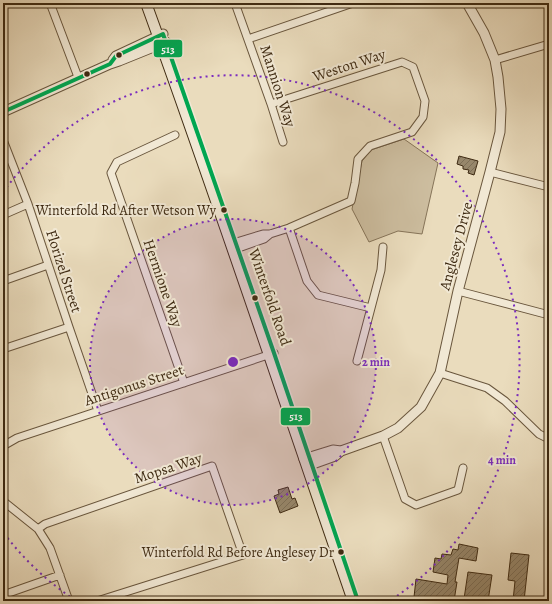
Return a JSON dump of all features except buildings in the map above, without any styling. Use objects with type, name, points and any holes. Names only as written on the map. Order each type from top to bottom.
[{"type":"main road","name":"Winterfold Road","points":[[146,3],[162,39]]},
{"type":"main road","name":"Winterfold Road","points":[[152,3],[162,39],[272,354],[353,601]]},
{"type":"main road","name":"Winterfold Road","points":[[308,462],[358,601]]},
{"type":"street","points":[[50,3],[78,77]]},
{"type":"street","name":"Mannion Way","points":[[236,3],[283,142]]},
{"type":"street","name":"Mannion Way","points":[[248,39],[353,3]]},
{"type":"street","name":"Anglesey Drive","points":[[308,462],[333,450],[341,451],[383,436],[398,428],[422,407],[440,373],[458,291],[500,132],[501,109],[495,60],[484,33],[467,3]]},
{"type":"street","points":[[3,112],[78,77],[110,64],[119,62],[162,39]]},
{"type":"street","points":[[495,60],[549,44]]},
{"type":"street","name":"Weston Way","points":[[234,246],[263,234],[270,234],[289,228],[350,201],[355,183],[358,159],[370,146],[412,132],[423,117],[425,101],[414,67],[402,62],[271,104]]},
{"type":"street","name":"Hermione Way","points":[[174,136],[117,162],[111,173],[184,383]]},
{"type":"street","name":"Florizel Street","points":[[3,140],[28,204],[98,411]]},
{"type":"street","points":[[490,172],[549,187]]},
{"type":"street","points":[[3,215],[28,204]]},
{"type":"street","points":[[289,228],[306,281],[318,295],[371,308]]},
{"type":"street","points":[[357,361],[381,270],[383,247]]},
{"type":"street","points":[[3,281],[48,265]]},
{"type":"street","points":[[458,291],[549,315]]},
{"type":"street","points":[[3,349],[69,327]]},
{"type":"street","name":"Antigonus Street","points":[[3,446],[17,438],[272,354]]},
{"type":"street","points":[[440,373],[487,388],[505,401],[539,434],[549,439]]},
{"type":"street","points":[[383,436],[405,499],[416,505],[458,490],[463,468]]},
{"type":"street","name":"Mopsa Way","points":[[38,529],[45,524],[212,466],[243,555],[97,601]]},
{"type":"street","points":[[3,501],[38,529],[50,548],[69,601]]},
{"type":"street","points":[[3,595],[60,575]]},
{"type":"shaded area","points":[[404,139],[438,163],[422,234],[398,231],[369,242],[352,209],[362,161],[371,150]]},
{"type":"transit line","name":"513","points":[[3,112],[110,64],[116,56],[163,34],[274,353],[358,601]]},
{"type":"place","name":"Winterfold Rd After Wetson Wy","points":[[224,210]]},
{"type":"place","name":"Winterfold Rd Before Anglesey Dr","points":[[341,552]]}]
